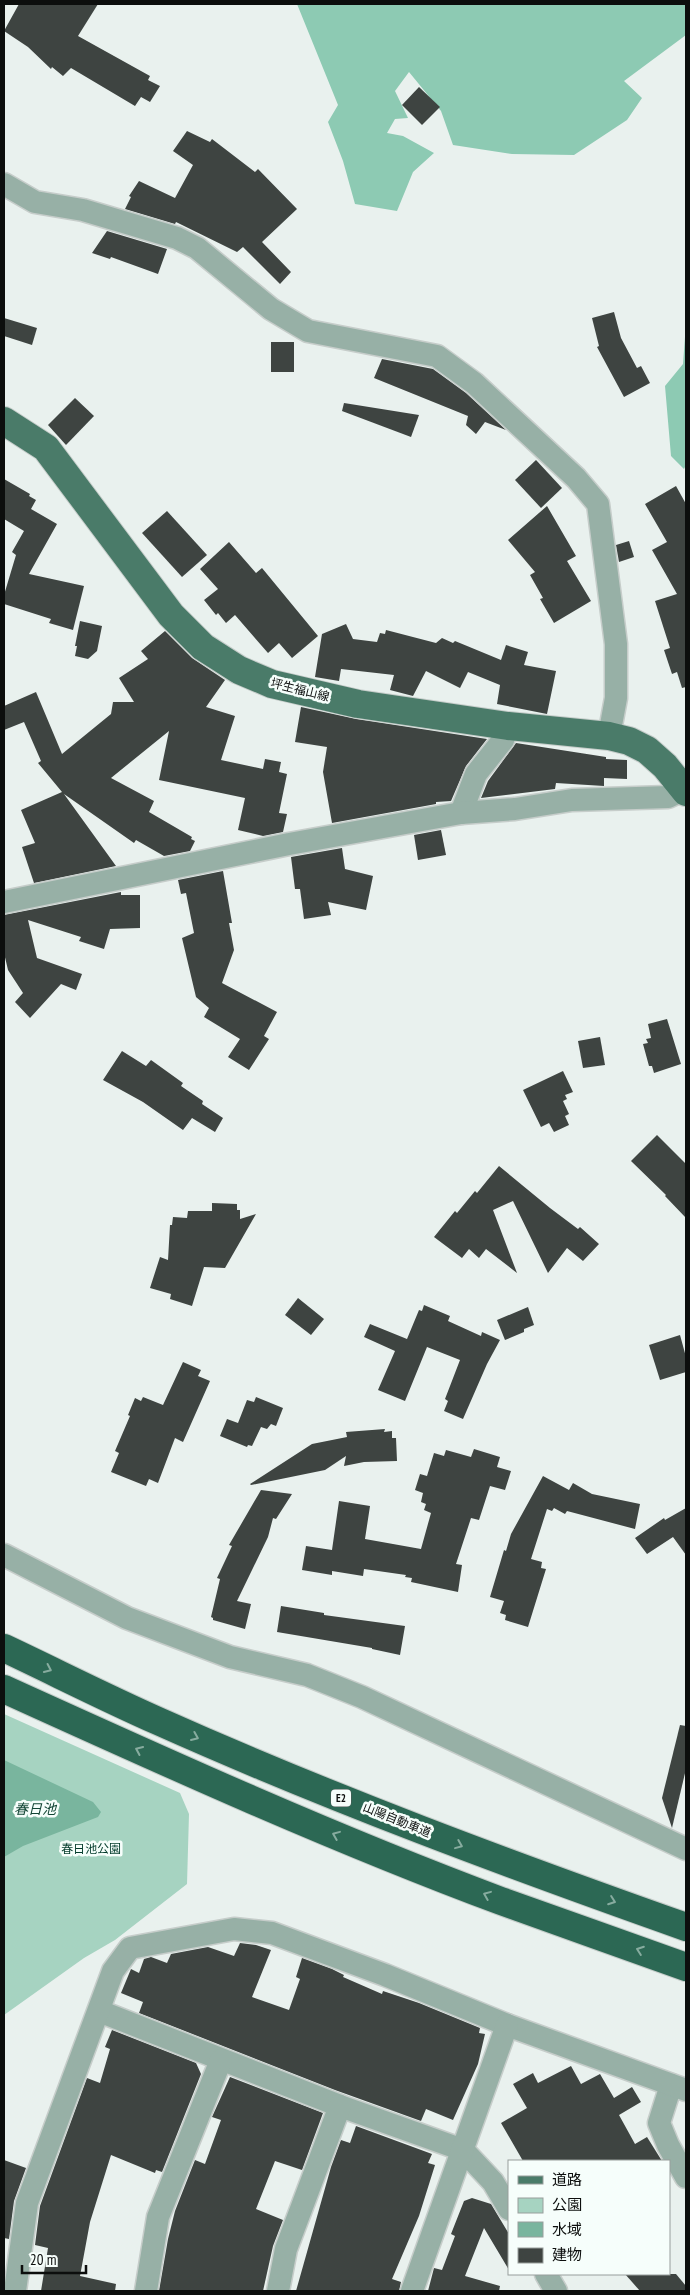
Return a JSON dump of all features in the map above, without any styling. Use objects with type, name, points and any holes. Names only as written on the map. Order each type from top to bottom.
[{"type":"highway","name":"山陽自動車道","points":[[4,1648],[157,1721],[348,1801],[512,1866],[686,1927]]},
{"type":"highway","points":[[4,1689],[144,1753],[336,1835],[500,1900],[686,1967]]},
{"type":"main road","name":"坪生福山線","points":[[4,421],[46,448],[171,615],[203,647],[239,670],[272,684],[358,704],[508,726],[609,736],[629,740],[647,750],[665,766],[686,790]]},
{"type":"street","points":[[4,184],[35,202],[83,210],[177,238],[197,248],[271,309],[308,331],[437,356],[474,383],[576,478],[598,504],[616,644],[616,698],[609,736]]},
{"type":"street","points":[[461,813],[476,774],[503,740],[508,726]]},
{"type":"street","points":[[4,902],[271,848],[461,813],[572,800],[668,797],[686,790]]},
{"type":"street","points":[[4,1555],[127,1618],[230,1657],[308,1674],[362,1697],[686,1849]]},
{"type":"street","points":[[15,2291],[27,2203],[114,1971],[130,1948],[234,1929],[272,1932],[385,1975],[507,2025],[679,2088],[659,2123],[668,2145],[686,2177]]},
{"type":"street","points":[[99,2011],[340,2106],[463,2150],[493,2182],[508,2207]]},
{"type":"street","points":[[412,2291],[507,2025]]},
{"type":"street","points":[[146,2291],[158,2216],[221,2060]]},
{"type":"street","points":[[278,2291],[286,2249],[340,2106]]},
{"type":"street","points":[[547,2275],[556,2291]]},
{"type":"green space","name":"春日池公園","points":[[4,1714],[180,1793],[189,1814],[187,1884],[115,1940],[84,1958],[4,2015]]},
{"type":"shaded area","points":[[297,4],[686,4],[686,35],[624,81],[642,98],[627,120],[574,155],[512,154],[453,145],[441,111],[409,72],[395,91],[408,118],[395,119],[387,133],[403,136],[434,153],[413,172],[397,211],[355,204],[343,161],[328,122],[338,105]]},
{"type":"shaded area","points":[[686,323],[686,465],[684,469],[671,456],[665,386],[683,364]]},
{"type":"water","name":"春日池","points":[[4,1760],[93,1802],[101,1812],[98,1817],[23,1846],[4,1857]]},
{"type":"building","points":[[19,4],[98,4],[78,36],[150,76],[148,80],[160,86],[150,102],[141,97],[135,106],[71,68],[63,76],[52,67],[51,69],[28,47],[4,31]]},
{"type":"building","points":[[419,87],[440,107],[422,125],[402,105]]},
{"type":"building","points":[[187,131],[210,142],[212,139],[255,172],[258,169],[297,209],[262,242],[291,272],[280,284],[243,247],[237,252],[176,222],[175,224],[125,209],[131,197],[129,196],[139,181],[175,198],[193,165],[173,151]]},
{"type":"building","points":[[107,231],[167,249],[158,274],[111,257],[110,259],[92,253]]},
{"type":"building","points":[[614,312],[621,338],[637,368],[641,366],[650,383],[624,397],[597,347],[599,346],[592,318]]},
{"type":"building","points":[[4,318],[37,328],[32,345],[4,336]]},
{"type":"building","points":[[271,342],[294,342],[294,372],[271,372]]},
{"type":"building","points":[[382,359],[433,369],[466,393],[506,430],[485,422],[476,434],[466,425],[468,416],[374,378]]},
{"type":"building","points":[[75,398],[94,416],[66,445],[48,425]]},
{"type":"building","points":[[344,403],[419,415],[411,437],[342,411]]},
{"type":"building","points":[[536,460],[562,488],[541,508],[515,480]]},
{"type":"building","points":[[4,479],[30,494],[29,496],[36,500],[31,509],[57,524],[29,574],[84,586],[73,630],[49,623],[51,619],[4,604],[4,595],[16,555],[12,552],[24,531],[4,519]]},
{"type":"building","points":[[676,486],[686,504],[686,687],[682,688],[677,672],[672,674],[664,650],[670,648],[655,601],[677,594],[652,550],[667,542],[645,504]]},
{"type":"building","points":[[547,506],[576,556],[567,561],[591,601],[554,623],[540,599],[543,598],[530,575],[535,572],[508,540]]},
{"type":"building","points":[[167,511],[207,555],[182,577],[142,533]]},
{"type":"building","points":[[629,541],[634,557],[619,562],[616,545]]},
{"type":"building","points":[[229,542],[256,573],[262,568],[318,636],[292,658],[279,643],[268,653],[235,615],[226,623],[218,613],[216,615],[204,600],[218,589],[200,569]]},
{"type":"building","points":[[80,621],[102,626],[97,651],[88,659],[75,656]]},
{"type":"building","points":[[346,624],[353,639],[377,642],[380,633],[385,634],[386,630],[436,643],[442,638],[453,643],[455,641],[501,660],[506,645],[528,652],[524,665],[556,671],[547,714],[497,704],[500,685],[468,672],[460,688],[426,671],[413,696],[390,690],[394,675],[341,669],[339,681],[315,677],[322,634]]},
{"type":"building","points":[[165,631],[192,658],[225,680],[206,707],[235,716],[221,760],[263,769],[265,759],[281,762],[279,772],[287,774],[279,813],[287,814],[283,832],[263,836],[238,830],[245,798],[159,780],[169,731],[111,778],[154,801],[149,812],[192,837],[191,839],[195,841],[190,851],[164,856],[136,840],[134,843],[64,794],[116,866],[34,883],[22,847],[35,843],[21,810],[62,792],[38,763],[41,761],[24,722],[4,730],[4,706],[36,692],[62,754],[111,714],[113,702],[134,702],[119,678],[148,659],[141,651]]},
{"type":"building","points":[[301,707],[356,719],[487,739],[466,766],[451,801],[436,802],[436,804],[332,823],[323,772],[327,747],[295,742]]},
{"type":"building","points":[[516,743],[606,757],[606,759],[627,760],[627,779],[604,778],[604,786],[556,783],[555,789],[481,798],[488,781]]},
{"type":"building","points":[[441,830],[446,855],[418,860],[414,835]]},
{"type":"building","points":[[342,848],[345,869],[373,876],[366,910],[328,902],[331,915],[304,919],[300,889],[295,889],[291,857]]},
{"type":"building","points":[[223,871],[232,923],[229,923],[234,950],[222,983],[277,1012],[264,1036],[269,1039],[249,1070],[228,1057],[240,1039],[204,1017],[209,1008],[196,997],[182,938],[194,933],[186,893],[181,894],[178,880]]},
{"type":"building","points":[[121,892],[121,895],[140,895],[140,928],[110,929],[104,949],[79,941],[81,937],[28,920],[37,958],[82,974],[76,990],[61,984],[30,1018],[15,1002],[23,993],[8,970],[4,953],[4,915]]},
{"type":"building","points":[[667,1019],[681,1064],[654,1073],[652,1066],[649,1066],[643,1044],[648,1043],[646,1039],[651,1038],[648,1024]]},
{"type":"building","points":[[600,1037],[605,1065],[583,1068],[578,1041]]},
{"type":"building","points":[[122,1051],[146,1066],[151,1060],[183,1083],[181,1086],[203,1101],[202,1104],[223,1118],[215,1132],[192,1118],[183,1130],[143,1102],[103,1080]]},
{"type":"building","points":[[563,1071],[573,1092],[565,1095],[567,1099],[563,1101],[569,1114],[565,1116],[569,1125],[554,1132],[549,1123],[541,1127],[523,1090]]},
{"type":"building","points":[[657,1135],[686,1164],[686,1218],[666,1195],[631,1161]]},
{"type":"building","points":[[499,1166],[550,1208],[578,1229],[580,1227],[599,1244],[583,1261],[567,1248],[548,1273],[513,1201],[493,1210],[517,1273],[486,1249],[479,1258],[469,1249],[462,1258],[434,1237],[455,1211],[457,1213],[475,1191],[477,1193]]},
{"type":"building","points":[[212,1203],[237,1204],[237,1210],[240,1210],[240,1219],[256,1214],[225,1268],[204,1267],[192,1306],[170,1299],[171,1294],[150,1288],[160,1257],[168,1260],[170,1225],[172,1225],[173,1217],[187,1218],[188,1211],[212,1211]]},
{"type":"building","points":[[298,1298],[324,1319],[311,1335],[285,1315]]},
{"type":"building","points":[[424,1305],[450,1316],[448,1321],[481,1336],[482,1332],[500,1340],[487,1364],[463,1419],[444,1411],[448,1401],[445,1399],[460,1360],[427,1347],[405,1401],[378,1390],[395,1351],[364,1337],[370,1324],[407,1339],[419,1310],[422,1311]]},
{"type":"building","points":[[528,1307],[534,1325],[524,1329],[524,1332],[505,1340],[497,1320]]},
{"type":"building","points":[[680,1335],[686,1357],[686,1372],[660,1380],[649,1345]]},
{"type":"building","points":[[183,1362],[201,1370],[198,1376],[210,1381],[183,1442],[175,1438],[158,1483],[149,1479],[146,1486],[111,1472],[119,1453],[115,1451],[130,1416],[128,1415],[135,1398],[141,1401],[143,1397],[163,1405]]},
{"type":"building","points":[[256,1397],[283,1408],[276,1426],[271,1424],[267,1429],[261,1427],[252,1446],[248,1445],[247,1447],[220,1436],[227,1419],[238,1423],[247,1400],[254,1402]]},
{"type":"building","points":[[385,1429],[384,1432],[392,1431],[392,1438],[396,1438],[397,1461],[364,1462],[344,1466],[346,1456],[325,1470],[250,1484],[312,1444],[347,1437],[346,1432]]},
{"type":"building","points":[[474,1449],[500,1457],[497,1467],[511,1471],[505,1490],[490,1486],[479,1520],[471,1518],[456,1564],[462,1565],[458,1592],[411,1582],[412,1578],[405,1577],[406,1575],[364,1569],[363,1576],[332,1571],[332,1575],[302,1570],[306,1546],[332,1550],[339,1501],[370,1506],[365,1539],[421,1549],[431,1513],[424,1510],[426,1504],[421,1502],[423,1493],[415,1490],[420,1474],[427,1476],[434,1453],[444,1456],[446,1450],[471,1457]]},
{"type":"building","points":[[543,1476],[569,1490],[573,1483],[592,1494],[640,1504],[635,1529],[567,1511],[565,1514],[554,1508],[552,1511],[547,1509],[531,1559],[542,1562],[541,1568],[546,1569],[528,1627],[505,1620],[506,1615],[500,1613],[504,1601],[490,1597],[504,1550],[506,1551],[511,1534]]},
{"type":"building","points":[[261,1490],[292,1494],[276,1519],[273,1518],[268,1537],[237,1601],[251,1604],[245,1629],[213,1620],[211,1617],[220,1579],[217,1578],[232,1546],[229,1545]]},
{"type":"building","points":[[686,1508],[686,1555],[673,1537],[647,1554],[635,1538],[664,1518],[665,1520]]},
{"type":"building","points":[[281,1606],[324,1613],[324,1615],[405,1626],[400,1655],[372,1648],[277,1632]]},
{"type":"building","points":[[680,1725],[686,1726],[686,1769],[672,1828],[662,1798]]},
{"type":"building","points":[[240,1943],[256,1945],[271,1950],[252,1997],[289,2010],[300,1979],[296,1977],[302,1958],[332,1969],[344,1975],[343,1977],[382,1994],[383,1991],[419,2003],[480,2028],[479,2033],[485,2034],[478,2064],[453,2120],[426,2109],[421,2121],[335,2090],[139,2013],[143,2002],[121,1993],[131,1969],[139,1973],[144,1959],[151,1957],[167,1963],[171,1954],[208,1947],[234,1956]]},
{"type":"building","points":[[112,2030],[196,2063],[201,2074],[162,2172],[156,2170],[155,2173],[111,2155],[90,2222],[80,2276],[116,2284],[115,2291],[41,2291],[48,2248],[35,2245],[40,2206],[87,2078],[100,2083],[110,2049],[105,2047]]},
{"type":"building","points":[[571,2066],[581,2084],[600,2074],[614,2098],[632,2087],[641,2102],[619,2115],[635,2144],[647,2137],[661,2160],[522,2160],[501,2123],[527,2108],[513,2084],[533,2073],[538,2083]]},
{"type":"building","points":[[230,2077],[323,2113],[302,2170],[275,2161],[256,2209],[283,2220],[273,2246],[263,2291],[159,2291],[175,2211],[195,2160],[205,2164],[221,2120],[212,2117]]},
{"type":"building","points":[[356,2126],[432,2154],[428,2163],[435,2165],[419,2216],[392,2279],[401,2282],[399,2291],[296,2291],[331,2167],[341,2140],[350,2143]]},
{"type":"building","points":[[4,2160],[26,2168],[14,2201],[9,2239],[4,2238]]},
{"type":"building","points":[[472,2198],[491,2204],[508,2232],[508,2268],[484,2228],[465,2276],[500,2286],[499,2291],[428,2291],[434,2268],[442,2270],[455,2236],[451,2234],[464,2201]]},
{"type":"building","points":[[676,2274],[686,2286],[686,2291],[640,2291],[626,2275]]}]
